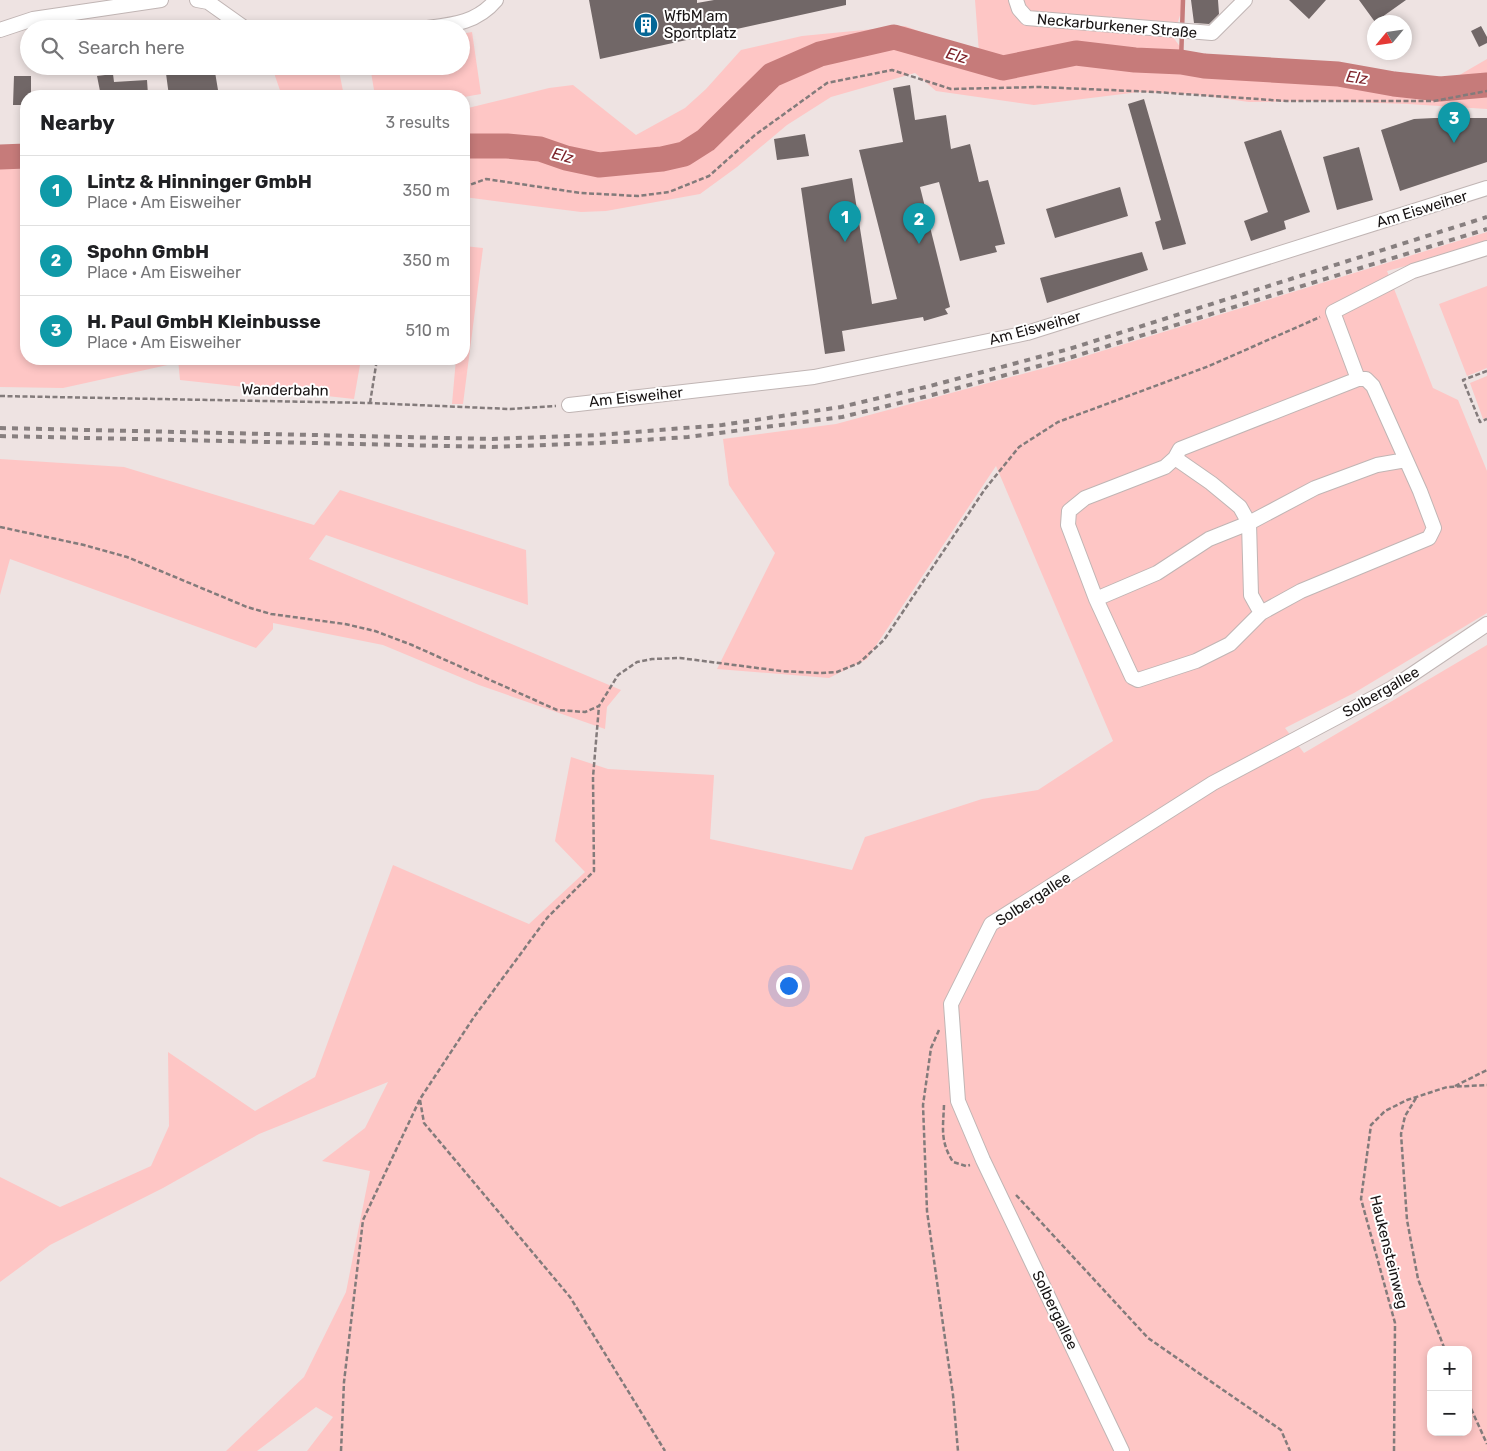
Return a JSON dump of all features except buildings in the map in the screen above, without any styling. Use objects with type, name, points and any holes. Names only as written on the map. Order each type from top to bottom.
[{"type":"street","points":[[30,20],[161,0]]},
{"type":"street","points":[[197,0],[208,2],[233,20]]},
{"type":"street","points":[[469,20],[487,11],[496,0]]},
{"type":"street","name":"Neckarburkener Straße","points":[[1016,0],[1019,9],[1027,18],[1212,33],[1244,0]]},
{"type":"street","points":[[0,30],[20,23]]},
{"type":"street","name":"Am Eisweiher","points":[[568,405],[814,377],[1028,333],[1487,188]]},
{"type":"street","points":[[1358,379],[1333,312],[1413,271],[1487,248]]},
{"type":"street","points":[[1358,379],[1366,379],[1374,386],[1434,528],[1429,538],[1300,591],[1261,613],[1230,644],[1196,661],[1138,680],[1132,677],[1096,599],[1068,524],[1069,510],[1085,498],[1165,467],[1175,458],[1180,449],[1358,379]]},
{"type":"street","points":[[1175,458],[1211,483],[1240,507],[1249,522],[1251,595],[1261,613]]},
{"type":"street","points":[[1096,599],[1157,573],[1209,539],[1249,522],[1314,488],[1377,466],[1406,460]]},
{"type":"street","name":"Solbergallee","points":[[1122,1451],[983,1160],[958,1101],[951,1004],[991,924],[1213,783],[1392,688],[1487,624]]},
{"type":"path","points":[[470,185],[486,179],[581,193],[638,196],[669,192],[708,176],[755,135],[827,83],[892,70],[951,89],[1039,86],[1286,101],[1434,101],[1487,91]]},
{"type":"path","points":[[341,1451],[344,1382],[362,1220],[420,1099],[474,1017],[547,918],[594,871],[593,777],[599,706],[618,675],[637,662],[652,659],[680,658],[781,671],[821,673],[837,672],[859,662],[884,640],[985,489],[1018,447],[1058,422],[1209,366],[1333,312]]},
{"type":"path","points":[[370,403],[376,365]]},
{"type":"path","points":[[1487,371],[1463,380],[1480,422],[1487,419]]},
{"type":"path","name":"Wanderbahn","points":[[0,396],[370,403],[510,409],[568,405]]},
{"type":"path","points":[[0,527],[84,545],[127,557],[246,607],[271,614],[345,624],[375,631],[412,644],[558,710],[585,712],[599,706]]},
{"type":"path","points":[[951,1004],[931,1048],[923,1106],[927,1211],[953,1395],[958,1451]]},
{"type":"path","points":[[1454,1086],[1487,1070]]},
{"type":"path","name":"Haukensteinweg","points":[[1394,1451],[1395,1323],[1361,1199],[1372,1125],[1385,1111],[1417,1097],[1447,1087],[1487,1085]]},
{"type":"path","points":[[1417,1097],[1405,1116],[1401,1134],[1407,1220],[1418,1278],[1444,1346]]},
{"type":"path","points":[[420,1099],[424,1123],[570,1297],[665,1451]]},
{"type":"path","points":[[1010,1189],[1148,1338],[1281,1430],[1290,1451]]},
{"type":"path","points":[[1472,1411],[1487,1444]]},
{"type":"shaded area","points":[[975,0],[1185,0],[1173,37],[1186,55],[1444,84],[1487,59],[1487,109],[1318,101],[1249,102],[1192,94],[1139,92],[1034,105],[936,91],[915,73],[831,97],[787,125],[737,167],[700,194],[606,211],[581,212],[470,198],[470,108],[549,88],[573,85],[636,135],[685,108],[706,89],[741,50],[802,36],[905,26],[979,53]]},
{"type":"shaded area","points":[[470,32],[472,32],[481,94],[470,96],[470,90],[374,90],[372,75],[470,75]]},
{"type":"shaded area","points":[[275,75],[340,75],[343,90],[280,90]]},
{"type":"shaded area","points":[[20,155],[20,365],[167,365],[63,388],[0,387],[0,157]]},
{"type":"shaded area","points":[[1487,232],[1487,244],[1387,271],[1433,388],[1458,400],[1487,471],[1487,613],[1354,693],[1285,728],[1304,753],[1487,645],[1487,1451],[307,1451],[333,1417],[316,1407],[257,1451],[226,1451],[304,1377],[346,1292],[370,1171],[322,1161],[365,1128],[388,1082],[259,1134],[163,1188],[50,1245],[0,1282],[0,1177],[60,1207],[151,1166],[169,1126],[168,1052],[255,1111],[315,1077],[393,865],[529,924],[585,872],[555,841],[571,757],[608,769],[714,775],[710,839],[852,870],[865,837],[982,799],[1038,790],[1113,741],[996,466],[867,659],[829,678],[717,669],[775,553],[729,485],[723,439],[836,424],[1063,363]]},
{"type":"shaded area","points":[[470,247],[483,248],[470,349]]},
{"type":"shaded area","points":[[1487,286],[1487,368],[1467,376],[1439,304]]},
{"type":"shaded area","points":[[179,365],[360,365],[354,399],[180,380]]},
{"type":"shaded area","points":[[455,365],[468,365],[463,404],[452,404]]},
{"type":"shaded area","points":[[1487,376],[1487,418],[1483,419],[1470,383]]},
{"type":"shaded area","points":[[0,459],[124,467],[314,525],[340,490],[526,550],[528,605],[326,535],[309,559],[621,690],[607,707],[605,729],[479,685],[383,645],[273,623],[273,629],[256,648],[10,559],[0,595]]},
{"type":"waterway","points":[[1181,62],[1183,0]]},
{"type":"waterway","name":"Elz","points":[[470,146],[507,146],[540,149],[566,158],[599,165],[662,159],[684,154],[706,140],[772,75],[820,54],[894,37],[1003,68],[1076,53],[1135,60],[1181,62],[1204,66],[1338,74],[1394,84],[1440,89],[1487,85]]},
{"type":"waterway","name":"Elz","points":[[0,157],[20,156]]},
{"type":"railway","points":[[0,428],[492,439],[598,435],[722,425],[841,407],[930,386],[1069,349],[1487,217]]},
{"type":"railway","points":[[0,436],[492,447],[688,437],[842,417],[1072,357],[1487,229]]},
{"type":"place","name":"WfbM am Sportplatz","points":[[646,25]]},
{"type":"place","name":"H. Paul GmbH Kleinbusse","points":[[1454,143]]},
{"type":"place","name":"Lintz & Hinninger GmbH","points":[[845,242]]},
{"type":"place","name":"Spohn GmbH","points":[[919,244]]}]
